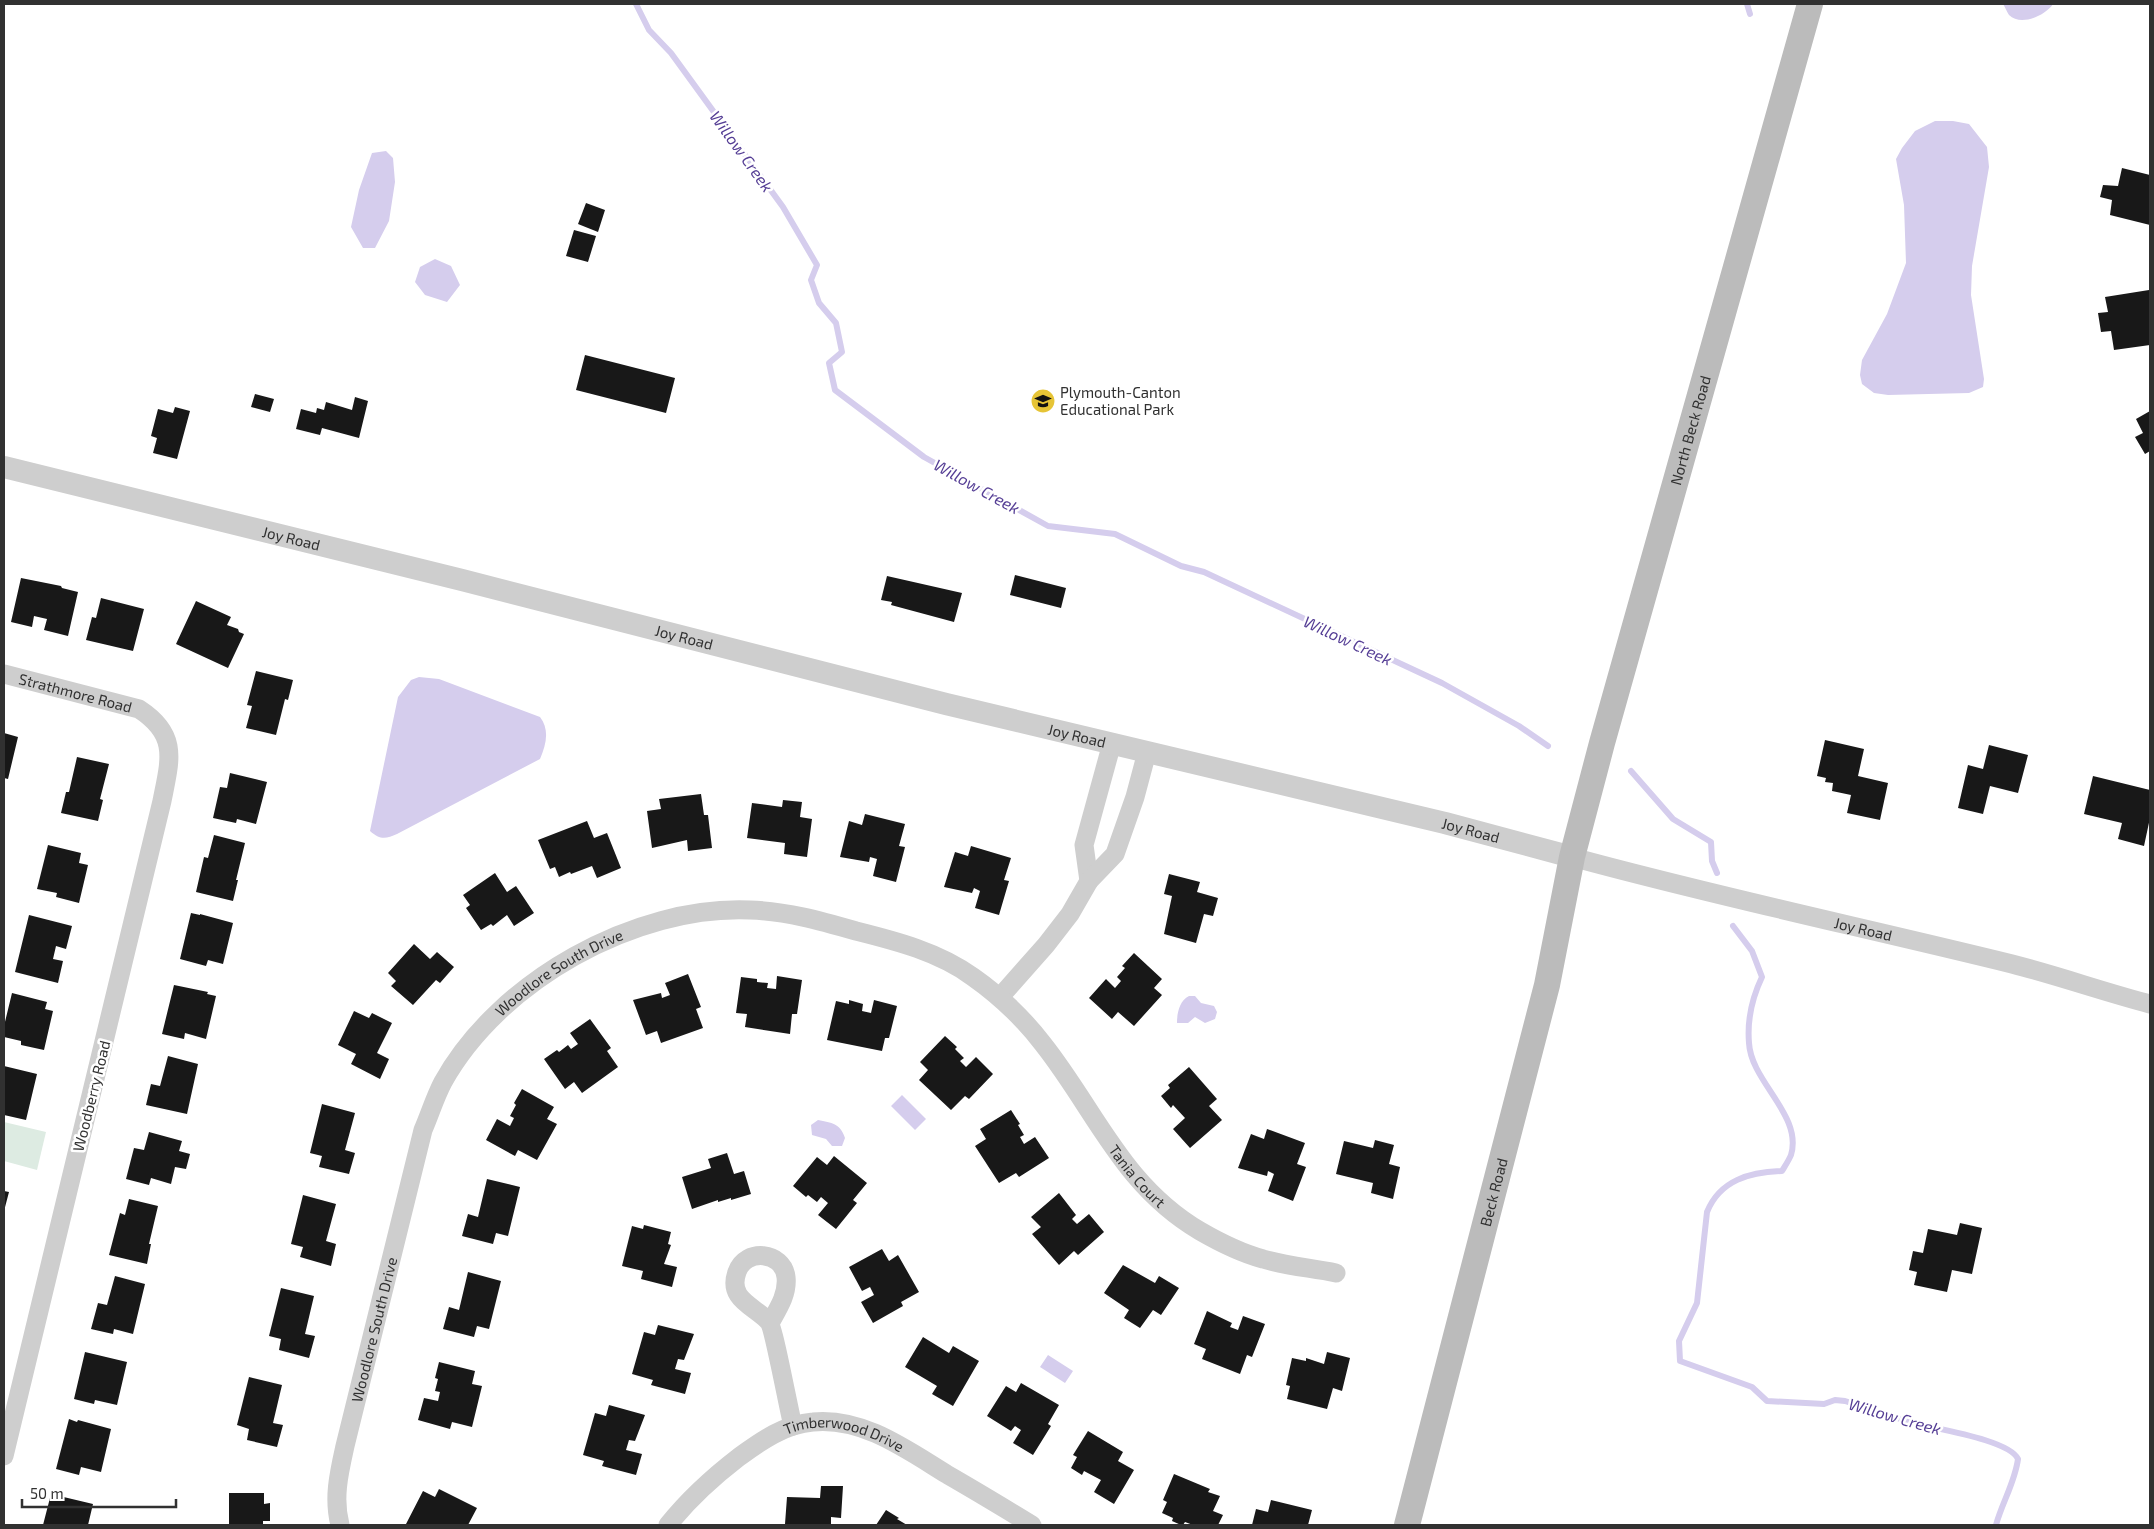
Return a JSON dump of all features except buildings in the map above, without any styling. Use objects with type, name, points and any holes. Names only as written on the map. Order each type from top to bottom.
[{"type":"main road","name":"North Beck Road","points":[[1572,857],[1810,4]]},
{"type":"main road","name":"Beck Road","points":[[1408,1525],[1547,985],[1572,857]]},
{"type":"street","name":"Joy Road","points":[[4,467],[472,582],[946,704],[1507,839],[1644,876],[2015,965],[2150,1004]]},
{"type":"street","name":"Strathmore Road","points":[[4,674],[139,709],[161,727],[165,736]]},
{"type":"street","name":"Woodberry Road","points":[[4,1456],[162,801],[170,758],[165,736]]},
{"type":"street","points":[[1089,881],[1084,845],[1112,743]]},
{"type":"street","points":[[1000,997],[1046,945],[1070,914],[1089,881],[1114,854],[1135,797],[1147,752]]},
{"type":"street","name":"Woodlore South Drive","points":[[340,1525],[336,1504],[339,1475],[423,1130],[443,1083],[473,1041],[487,1024],[526,990],[572,959],[597,945],[645,925],[679,916],[748,910],[783,913],[834,924],[914,947],[970,974],[1000,997]]},
{"type":"street","name":"Tania Court","points":[[1000,997],[1044,1045],[1103,1134],[1142,1185],[1166,1207],[1202,1232],[1255,1256],[1336,1273]]},
{"type":"street","points":[[770,1323],[793,1426]]},
{"type":"street","name":"Timberwood Drive","points":[[668,1525],[694,1496],[724,1468],[761,1442],[793,1426],[812,1422],[837,1422],[870,1431],[899,1445],[1032,1525]]},
{"type":"shaded area","points":[[2003,4],[2053,4],[2045,12],[2033,18],[2020,20],[2009,15]]},
{"type":"shaded area","points":[[1935,121],[1953,121],[1969,124],[1987,147],[1989,167],[1972,266],[1971,295],[1984,379],[1983,387],[1969,393],[1888,395],[1874,393],[1862,384],[1860,375],[1862,360],[1887,314],[1906,263],[1904,205],[1896,159],[1915,131]]},
{"type":"shaded area","points":[[386,151],[393,158],[395,182],[389,221],[375,248],[363,248],[351,227],[359,190],[372,153]]},
{"type":"shaded area","points":[[435,259],[451,266],[460,285],[447,302],[425,295],[415,282],[420,267]]},
{"type":"shaded area","points":[[419,677],[439,679],[540,717],[546,732],[544,748],[540,759],[397,834],[386,838],[380,837],[370,831],[398,697],[411,680]]},
{"type":"shaded area","points":[[1189,996],[1195,996],[1201,1003],[1214,1006],[1217,1012],[1215,1019],[1205,1023],[1195,1017],[1188,1023],[1177,1023],[1181,1004]]},
{"type":"shaded area","points":[[902,1095],[926,1119],[915,1130],[891,1106]]},
{"type":"shaded area","points":[[818,1120],[831,1123],[841,1129],[845,1138],[842,1146],[832,1146],[826,1139],[812,1135],[811,1125]]},
{"type":"shaded area","points":[[4,1122],[46,1132],[37,1170],[4,1161]]},
{"type":"shaded area","points":[[1048,1355],[1073,1371],[1065,1383],[1040,1367]]},
{"type":"waterway","name":"Willow Creek","points":[[636,4],[649,30],[671,53],[783,207],[817,265],[811,280],[819,303],[836,323],[842,352],[829,363],[835,390],[924,457],[1048,526],[1115,534],[1181,566],[1204,572],[1442,683],[1519,726],[1548,746]]},
{"type":"waterway","points":[[1747,4],[1750,14]]},
{"type":"waterway","name":"Willow Creek","points":[[1631,771],[1673,819],[1711,842],[1712,861],[1717,873]]},
{"type":"waterway","name":"Willow Creek","points":[[1733,926],[1752,951],[1762,977],[1751,1009],[1749,1043],[1752,1057],[1758,1071],[1784,1112],[1793,1140],[1791,1155],[1782,1171],[1759,1173],[1737,1180],[1720,1192],[1707,1212],[1697,1303],[1679,1341],[1680,1361],[1752,1387],[1767,1401],[1824,1404],[1835,1400],[1845,1401],[1907,1421],[1985,1440],[2012,1452],[2018,1459],[2014,1476],[1996,1525]]},
{"type":"place","name":"Plymouth-Canton Educational Park","points":[[1043,401]]}]
